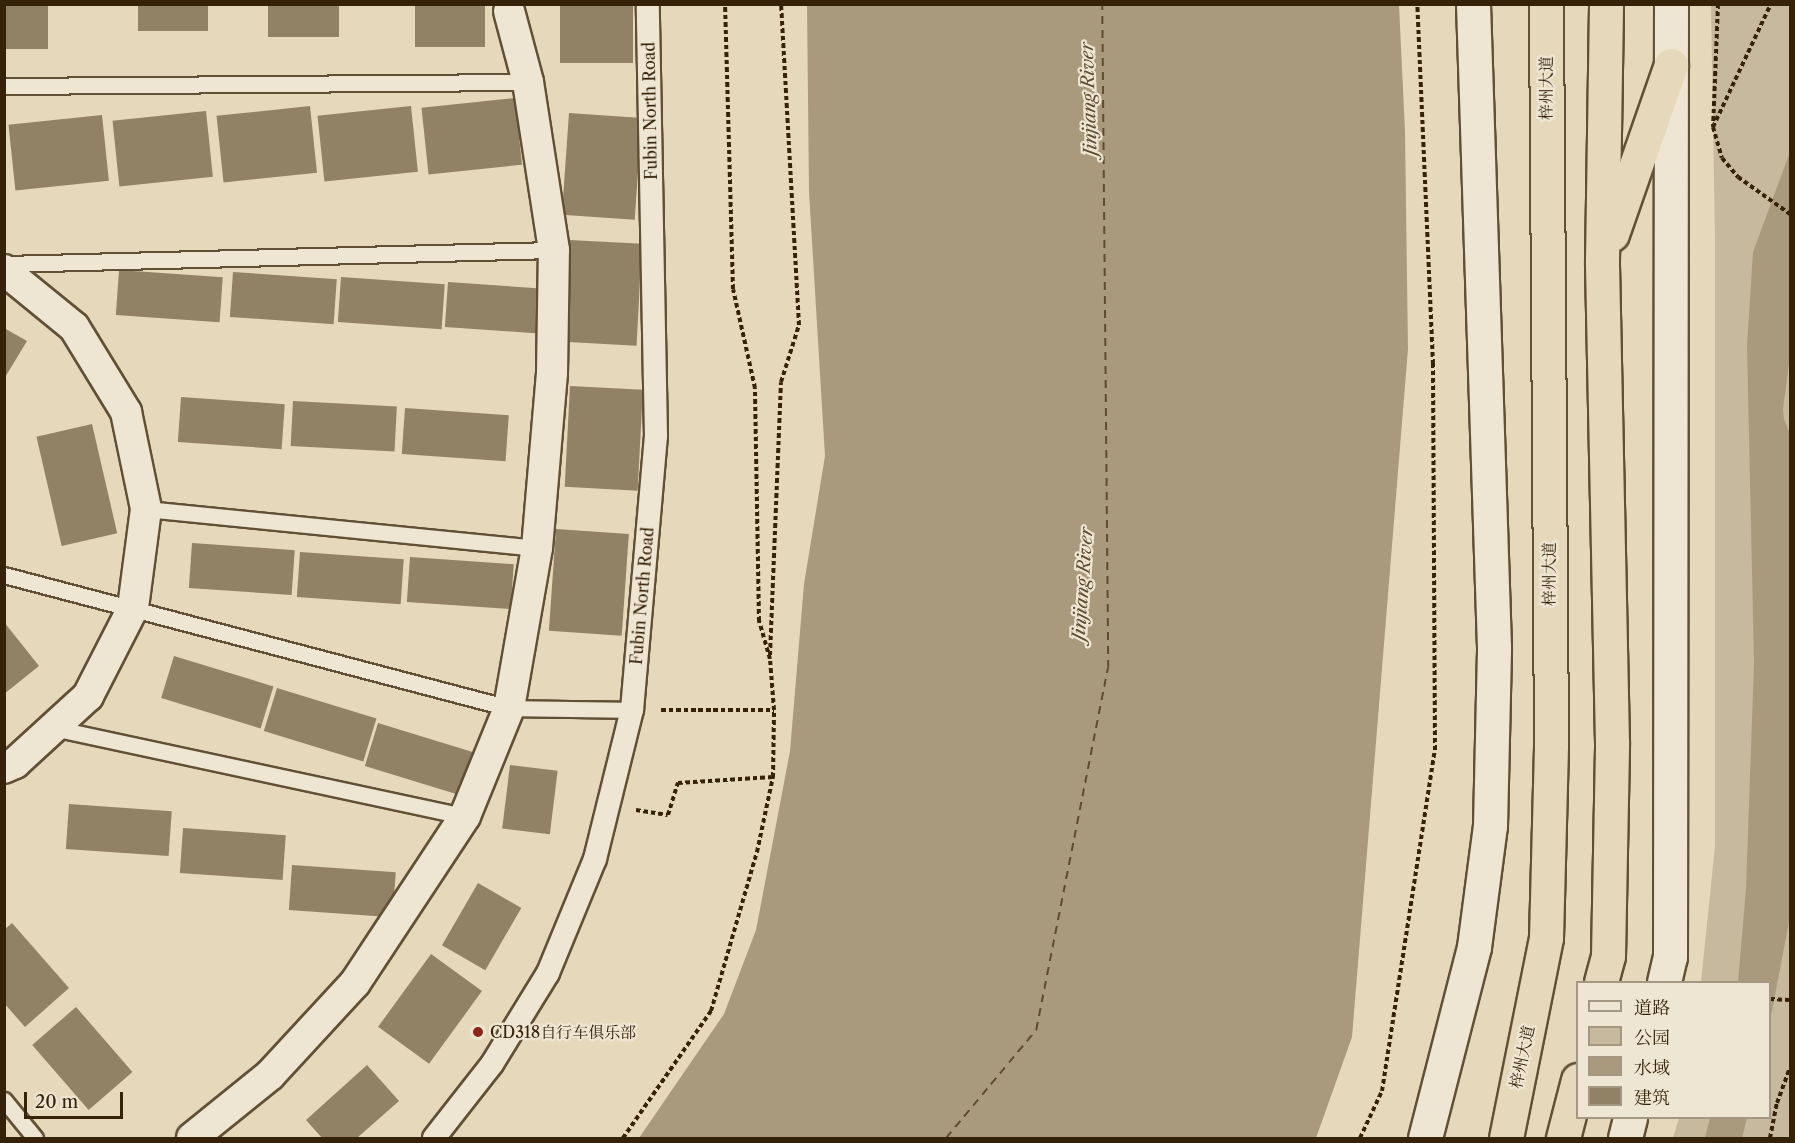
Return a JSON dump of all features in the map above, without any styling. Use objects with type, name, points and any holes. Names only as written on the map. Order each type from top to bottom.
[{"type":"highway","points":[[1528,4],[1546,60]]},
{"type":"highway","name":"梓州大道","points":[[1506,1138],[1546,939],[1551,745],[1546,4]]},
{"type":"highway","points":[[1601,981],[1608,956],[1612,742],[1602,261],[1605,4]]},
{"type":"highway","points":[[1602,261],[1671,65]]},
{"type":"highway","points":[[1563,1138],[1576,1088]]},
{"type":"main road","points":[[1425,1138],[1474,947],[1490,826],[1494,647],[1473,4]]},
{"type":"main road","points":[[1664,981],[1670,957],[1671,4]]},
{"type":"main road","points":[[1625,1138],[1630,1119]]},
{"type":"street","name":"Fubin North Road","points":[[434,1138],[492,1064],[548,973],[595,859],[632,710],[656,436],[648,4]]},
{"type":"street","points":[[192,1138],[270,1076],[355,983],[465,816],[508,708],[537,548],[552,373],[554,250],[528,82],[509,10]]},
{"type":"street","points":[[4,270],[74,327],[126,412],[146,509],[133,608],[88,696],[15,764],[4,768]]},
{"type":"lane","points":[[4,86],[528,82]]},
{"type":"lane","points":[[4,264],[554,250]]},
{"type":"lane","points":[[146,509],[537,548]]},
{"type":"lane","points":[[4,575],[508,708],[632,710]]},
{"type":"lane","points":[[53,728],[465,816]]},
{"type":"lane","points":[[4,1100],[35,1138]]},
{"type":"path","points":[[725,4],[733,288],[755,388],[759,621],[770,658]]},
{"type":"path","points":[[623,1138],[711,1011],[757,852],[773,777],[774,710],[770,658],[781,382],[799,325],[781,4]]},
{"type":"path","points":[[1360,1138],[1382,1091],[1435,750],[1433,364],[1417,4]]},
{"type":"path","points":[[1718,4],[1713,127],[1722,158],[1738,177],[1791,214]]},
{"type":"path","points":[[1713,127],[1771,4]]},
{"type":"path","points":[[632,710],[774,710]]},
{"type":"path","points":[[609,806],[668,814],[678,783],[773,777]]},
{"type":"path","points":[[1771,999],[1791,1000]]},
{"type":"path","points":[[1770,1138],[1777,1103],[1791,1068]]},
{"type":"green space","points":[[1711,5],[1790,5],[1790,1138],[1673,1138],[1679,1119],[1771,1119],[1771,981],[1701,981],[1715,846],[1715,239]]},
{"type":"water","name":"Jinjiang River","points":[[807,5],[1399,5],[1405,131],[1408,349],[1352,1037],[1316,1138],[639,1138],[724,1014],[756,930],[790,751],[804,584],[825,456],[809,192]]},
{"type":"water","points":[[1790,152],[1790,356],[1783,409],[1790,434],[1790,917],[1771,1016],[1771,981],[1738,981],[1746,889],[1754,663],[1747,345],[1753,252]]},
{"type":"water","points":[[1710,1119],[1747,1119],[1742,1138],[1705,1138]]},
{"type":"building","points":[[138,4],[208,4],[208,31],[138,31]]},
{"type":"building","points":[[268,4],[339,4],[339,37],[268,37]]},
{"type":"building","points":[[415,4],[485,4],[485,47],[415,47]]},
{"type":"building","points":[[560,4],[633,4],[633,63],[560,63]]},
{"type":"building","points":[[4,5],[48,5],[48,49],[4,49]]},
{"type":"building","points":[[515,98],[522,165],[429,174],[422,108]]},
{"type":"building","points":[[310,106],[317,173],[224,182],[217,116]]},
{"type":"building","points":[[411,106],[418,172],[324,181],[318,116]]},
{"type":"building","points":[[206,111],[213,177],[119,186],[113,121]]},
{"type":"building","points":[[569,113],[642,118],[635,220],[562,215]]},
{"type":"building","points":[[102,115],[109,181],[15,190],[9,125]]},
{"type":"building","points":[[569,240],[642,244],[637,346],[564,342]]},
{"type":"building","points":[[119,270],[223,277],[220,322],[116,315]]},
{"type":"building","points":[[233,272],[337,279],[334,324],[230,317]]},
{"type":"building","points":[[341,277],[445,284],[442,329],[338,322]]},
{"type":"building","points":[[448,282],[552,289],[549,334],[445,327]]},
{"type":"building","points":[[4,328],[27,341],[4,379]]},
{"type":"building","points":[[570,386],[643,390],[638,491],[565,487]]},
{"type":"building","points":[[181,397],[285,404],[282,449],[178,442]]},
{"type":"building","points":[[293,401],[397,406],[395,451],[291,446]]},
{"type":"building","points":[[405,408],[509,415],[506,461],[402,454]]},
{"type":"building","points":[[92,424],[117,533],[62,546],[36,437]]},
{"type":"building","points":[[556,529],[629,534],[622,636],[549,631]]},
{"type":"building","points":[[192,543],[295,550],[292,595],[189,588]]},
{"type":"building","points":[[300,552],[404,559],[401,604],[297,597]]},
{"type":"building","points":[[410,557],[514,564],[511,609],[407,602]]},
{"type":"building","points":[[4,622],[39,666],[4,694]]},
{"type":"building","points":[[174,656],[273,686],[261,728],[161,698]]},
{"type":"building","points":[[277,688],[376,718],[363,761],[264,731]]},
{"type":"building","points":[[378,723],[477,753],[464,796],[365,766]]},
{"type":"building","points":[[510,765],[558,771],[550,834],[502,829]]},
{"type":"building","points":[[69,804],[172,811],[169,856],[66,849]]},
{"type":"building","points":[[183,828],[286,835],[283,880],[180,873]]},
{"type":"building","points":[[292,865],[396,872],[393,917],[289,910]]},
{"type":"building","points":[[478,883],[521,908],[485,970],[442,945]]},
{"type":"building","points":[[12,923],[69,988],[25,1027],[4,1003],[4,930]]},
{"type":"building","points":[[431,954],[482,991],[429,1064],[378,1027]]},
{"type":"building","points":[[76,1007],[132,1072],[89,1110],[32,1045]]},
{"type":"building","points":[[367,1065],[399,1101],[357,1138],[322,1138],[306,1120]]},
{"type":"ferry route","points":[[946,1138],[1036,1030],[1108,668],[1102,4]]},
{"type":"place","name":"CD318自行车俱乐部","points":[[478,1032]]}]
